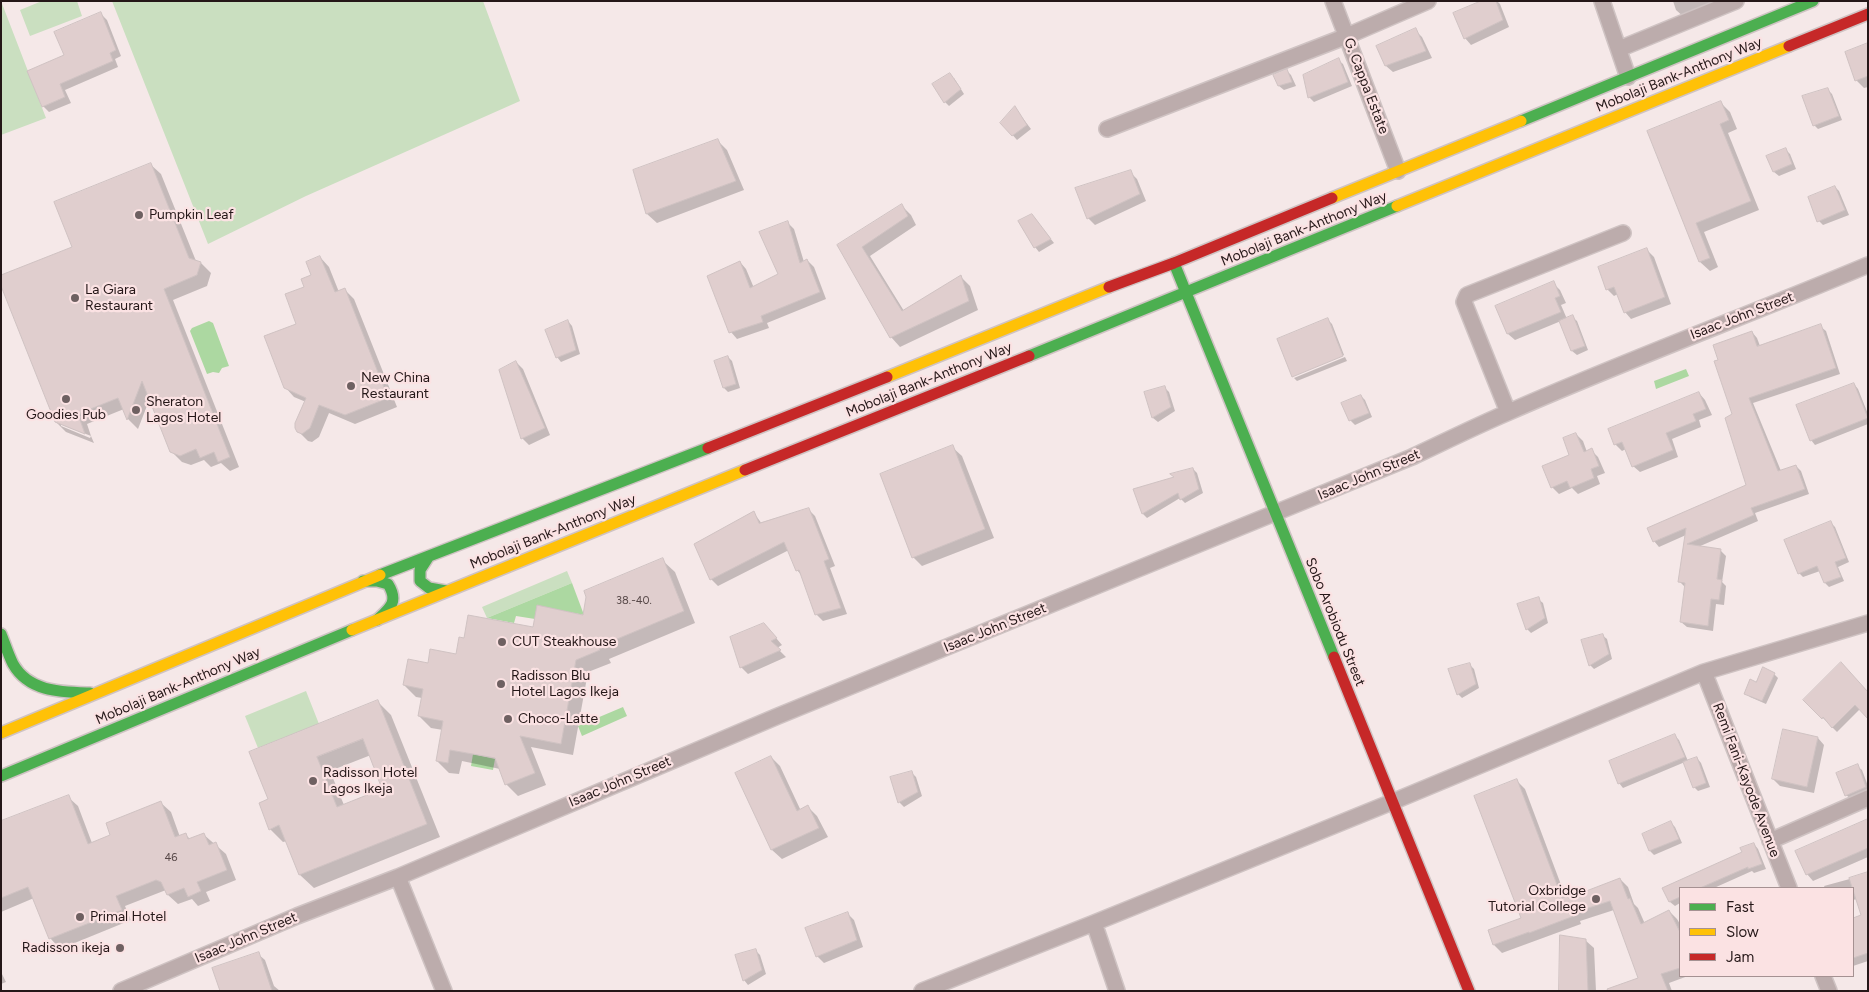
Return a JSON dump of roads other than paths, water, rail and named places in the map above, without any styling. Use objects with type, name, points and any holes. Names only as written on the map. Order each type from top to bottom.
[{"type":"main road","name":"Mobolaji Bank-Anthony Way","points":[[1,733],[363,581],[648,472],[1068,303],[1174,264],[1813,1]]},
{"type":"main road","name":"Mobolaji Bank-Anthony Way","points":[[1,776],[446,591],[1186,293],[1868,14]]},
{"type":"main road","name":"Sobo Arobiodu Street","points":[[1174,264],[1469,991]]},
{"type":"main road","points":[[429,556],[420,567],[419,577],[423,585],[430,590],[446,591]]},
{"type":"main road","points":[[363,581],[376,581],[388,584],[394,591],[394,600],[391,607],[376,620]]},
{"type":"main road","points":[[1,634],[14,666],[30,683],[54,692],[99,693]]},
{"type":"street","name":"G. Cappa Estate","points":[[1333,1],[1398,171]]},
{"type":"street","points":[[1107,129],[1347,36],[1428,1]]},
{"type":"street","points":[[1602,1],[1628,77]]},
{"type":"street","points":[[1619,49],[1736,1]]},
{"type":"street","points":[[1508,412],[1464,302],[1467,295],[1623,233]]},
{"type":"street","name":"Isaac John Street","points":[[121,991],[296,916],[398,877],[769,720],[1276,514],[1412,457],[1508,412],[1868,265]]},
{"type":"street","points":[[922,991],[1392,802],[1704,672],[1868,623]]},
{"type":"street","name":"Remi Fani-Kayode Avenue","points":[[1704,672],[1789,887]]},
{"type":"street","points":[[1770,841],[1868,798]]},
{"type":"street","points":[[398,877],[444,991]]},
{"type":"street","points":[[1094,923],[1117,991]]},
{"type":"street","points":[[1823,977],[1829,991]]},
{"type":"place","name":"Pumpkin Leaf","points":[[139,215]]},
{"type":"place","name":"La Giara Restaurant","points":[[75,298]]},
{"type":"place","name":"New China Restaurant","points":[[351,386]]},
{"type":"place","name":"Goodies Pub","points":[[66,399]]},
{"type":"place","name":"Sheraton Lagos Hotel","points":[[136,410]]},
{"type":"place","name":"CUT Steakhouse","points":[[502,642]]},
{"type":"place","name":"Radisson Blu Hotel Lagos Ikeja","points":[[501,684]]},
{"type":"place","name":"Choco-Latte","points":[[508,719]]},
{"type":"place","name":"Radisson Hotel Lagos Ikeja","points":[[313,781]]},
{"type":"place","name":"Oxbridge Tutorial College","points":[[1596,899]]},
{"type":"place","name":"Primal Hotel","points":[[80,917]]},
{"type":"place","name":"Radisson ikeja","points":[[120,948]]}]
